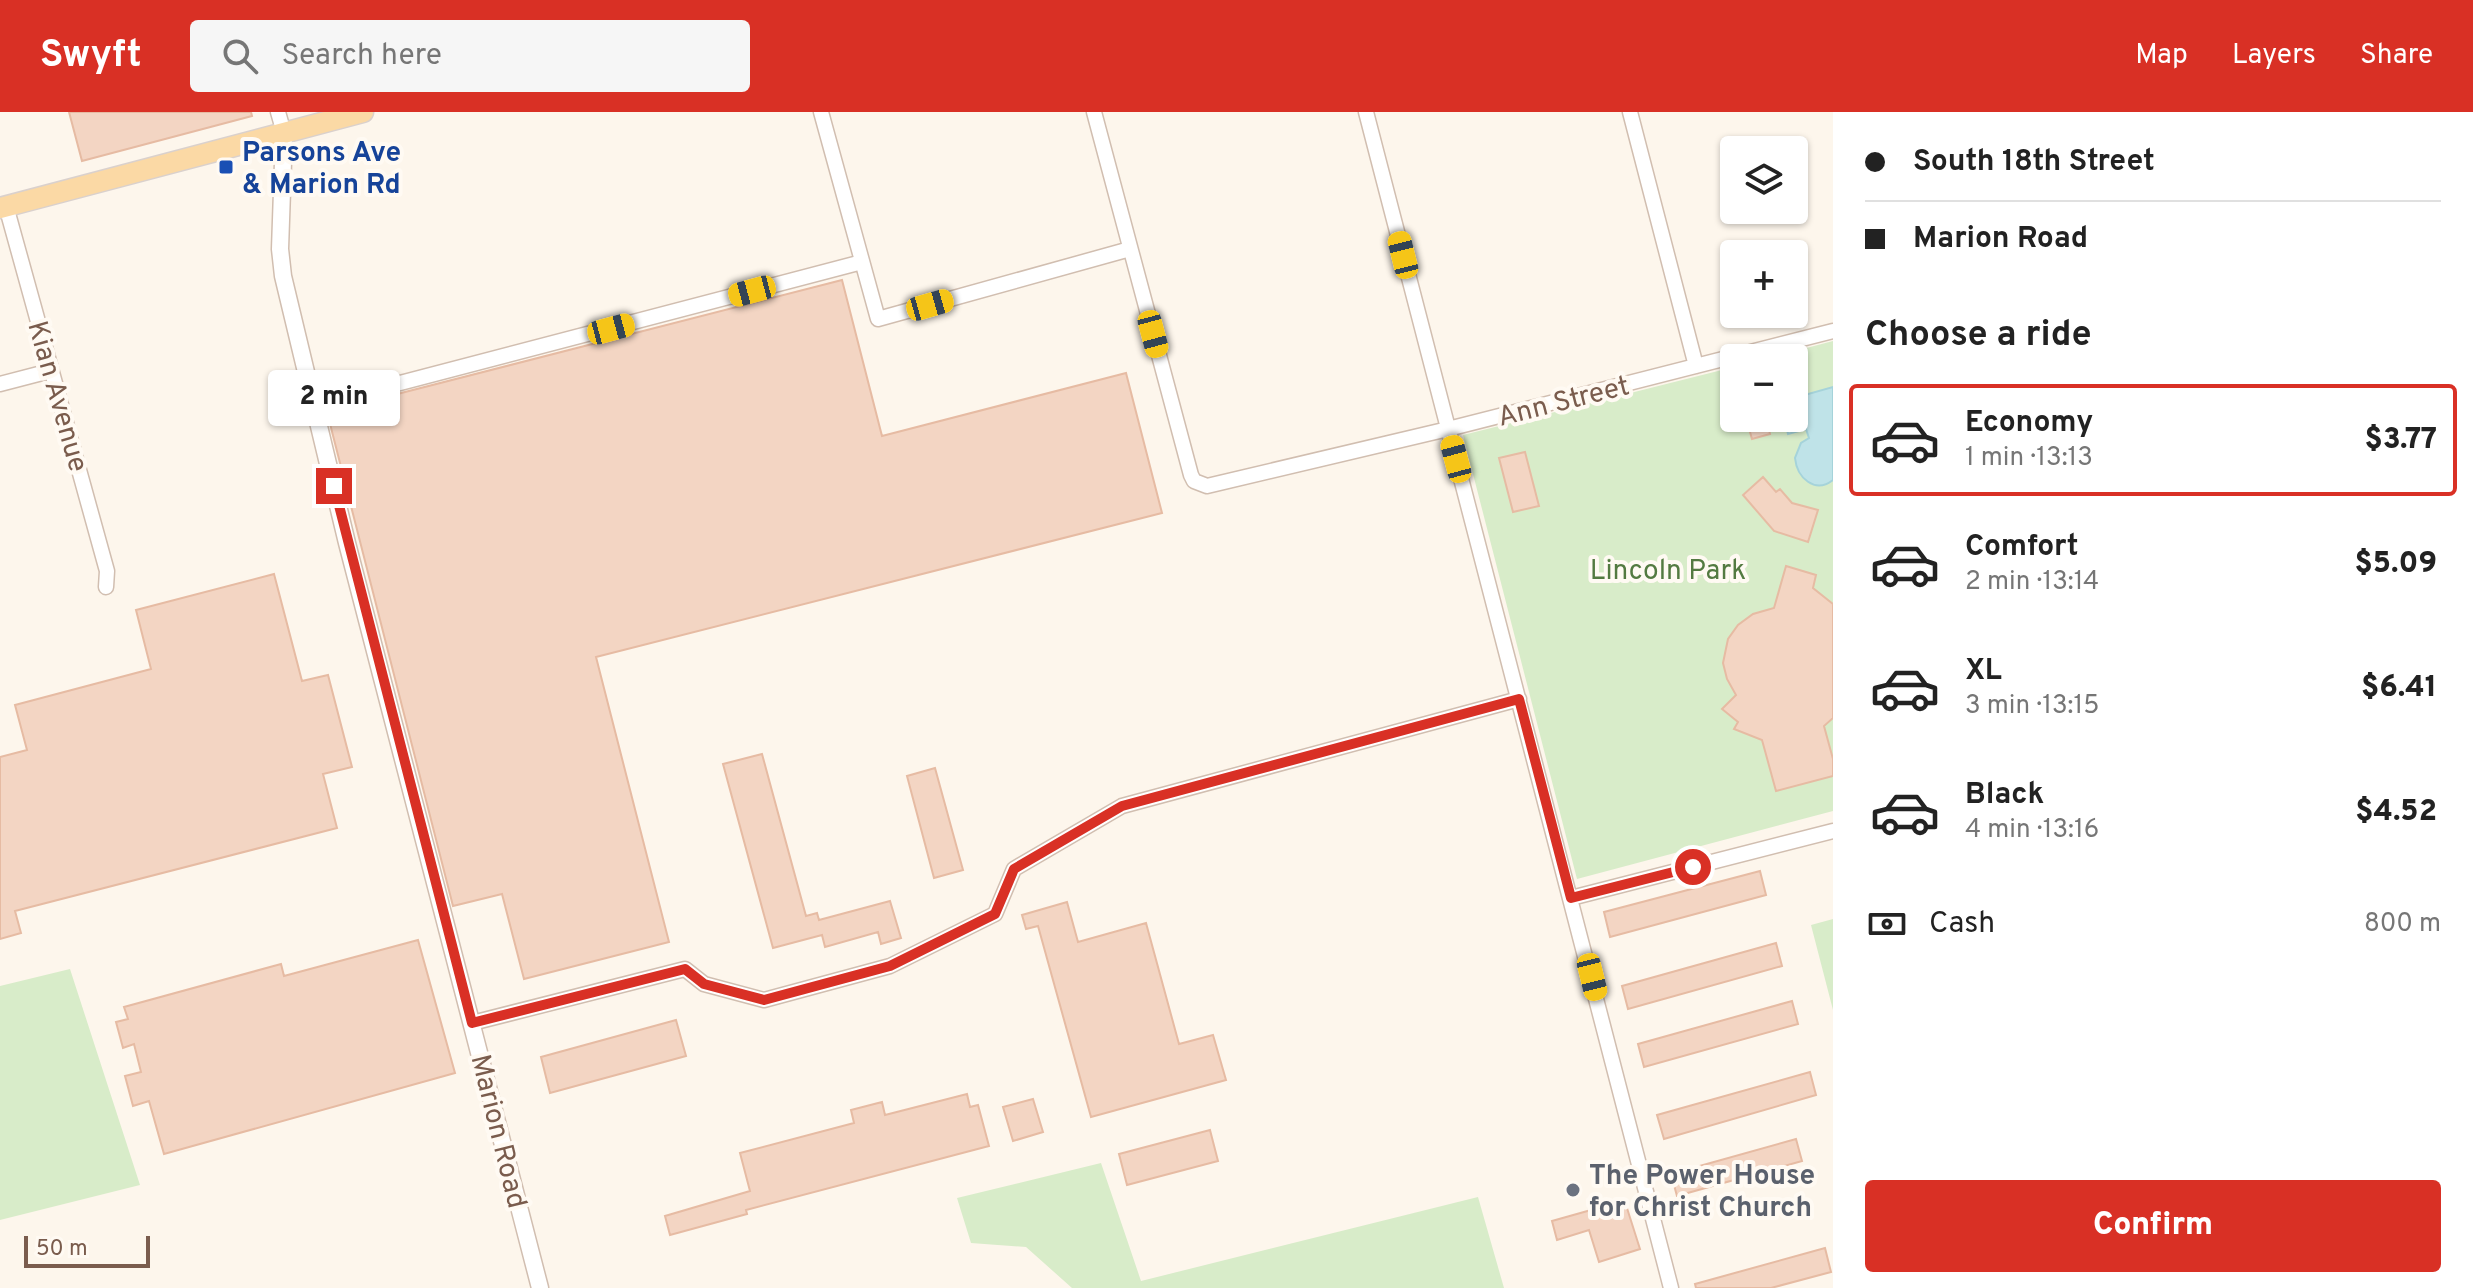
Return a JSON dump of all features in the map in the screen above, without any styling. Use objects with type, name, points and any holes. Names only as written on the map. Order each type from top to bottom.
[{"type":"main road","points":[[3,207],[363,112]]},
{"type":"street","points":[[278,112],[284,133]]},
{"type":"street","points":[[821,112],[878,319],[1130,249],[1094,112]]},
{"type":"street","points":[[1366,112],[1671,1288]]},
{"type":"street","points":[[1630,112],[1696,366]]},
{"type":"street","name":"Marion Road","points":[[284,133],[281,262],[351,559],[540,1288]]},
{"type":"street","name":"Kian Avenue","points":[[3,207],[107,571],[106,587]]},
{"type":"street","name":"Ann Street","points":[[1130,249],[1191,475],[1199,485],[1207,486],[1448,429],[1833,331]]},
{"type":"street","points":[[316,405],[862,262]]},
{"type":"street","points":[[0,384],[50,371]]},
{"type":"street","points":[[472,1023],[685,969],[704,984],[764,1000],[890,966],[995,914],[1014,869],[1122,806],[1519,699]]},
{"type":"street","points":[[1571,898],[1833,831]]},
{"type":"green space","name":"Lincoln Park","points":[[1833,341],[1833,811],[1577,879],[1463,435],[1720,371],[1720,432],[1808,432],[1808,348]]},
{"type":"green space","points":[[1833,919],[1833,1010],[1811,925]]},
{"type":"green space","points":[[70,969],[140,1185],[0,1220],[0,986]]},
{"type":"green space","points":[[1101,1163],[1141,1281],[1478,1197],[1504,1288],[1072,1288],[1026,1247],[971,1243],[957,1198]]},
{"type":"water","points":[[1833,387],[1833,480],[1820,485],[1803,477],[1795,458],[1801,443],[1809,438],[1808,394]]},
{"type":"building","points":[[69,112],[251,112],[252,116],[82,161]]},
{"type":"building","points":[[842,280],[882,436],[1126,373],[1162,513],[596,657],[669,942],[524,979],[502,894],[453,906],[327,412]]},
{"type":"building","points":[[1750,432],[1770,432],[1770,434],[1752,439]]},
{"type":"building","points":[[1525,452],[1539,506],[1513,512],[1499,458]]},
{"type":"building","points":[[1763,477],[1776,492],[1780,489],[1792,503],[1818,510],[1808,542],[1774,531],[1743,495]]},
{"type":"building","points":[[1786,566],[1816,575],[1813,588],[1833,604],[1833,718],[1824,726],[1833,759],[1833,776],[1776,791],[1762,740],[1734,729],[1738,722],[1722,709],[1736,695],[1723,663],[1728,639],[1738,625],[1753,614],[1774,608]]},
{"type":"building","points":[[274,574],[302,681],[328,675],[352,767],[323,774],[337,828],[15,911],[21,933],[0,939],[0,757],[27,750],[15,705],[151,669],[136,610]]},
{"type":"building","points":[[762,754],[806,916],[817,913],[819,920],[890,901],[901,938],[881,944],[878,932],[825,947],[822,935],[773,948],[723,764]]},
{"type":"building","points":[[935,768],[963,870],[934,878],[907,776]]},
{"type":"building","points":[[1760,871],[1766,895],[1610,937],[1604,912]]},
{"type":"building","points":[[1067,902],[1078,942],[1146,923],[1179,1044],[1213,1035],[1226,1080],[1091,1117],[1038,926],[1026,929],[1022,915]]},
{"type":"building","points":[[418,940],[455,1073],[164,1154],[149,1101],[133,1106],[125,1076],[141,1072],[134,1044],[123,1048],[116,1022],[128,1019],[124,1007],[281,964],[284,976]]},
{"type":"building","points":[[1776,943],[1782,966],[1628,1009],[1622,986]]},
{"type":"building","points":[[1792,1001],[1798,1024],[1644,1067],[1638,1044]]},
{"type":"building","points":[[676,1020],[686,1056],[550,1093],[541,1057]]},
{"type":"building","points":[[1810,1072],[1816,1095],[1664,1139],[1657,1115]]},
{"type":"building","points":[[967,1094],[970,1107],[978,1105],[989,1146],[746,1210],[747,1214],[670,1235],[665,1216],[750,1191],[740,1153],[854,1123],[851,1110],[882,1102],[885,1115]]},
{"type":"building","points":[[1033,1099],[1043,1132],[1013,1141],[1003,1107]]},
{"type":"building","points":[[1210,1130],[1218,1161],[1127,1185],[1119,1154]]},
{"type":"building","points":[[1796,1139],[1802,1161],[1677,1196],[1671,1174]]},
{"type":"building","points":[[1626,1205],[1640,1249],[1599,1262],[1589,1230],[1557,1240],[1552,1221],[1591,1210],[1593,1216]]},
{"type":"building","points":[[1825,1248],[1831,1272],[1771,1288],[1696,1288],[1695,1284]]},
{"type":"place","name":"Parsons Ave & Marion Rd","points":[[226,167]]},
{"type":"place","name":"The Power House for Christ Church","points":[[1573,1190]]},
{"type":"route","points":[[334,486],[472,1023],[685,969],[704,984],[764,1000],[890,966],[995,914],[1014,869],[1122,806],[1519,699],[1571,898],[1693,867]]}]
